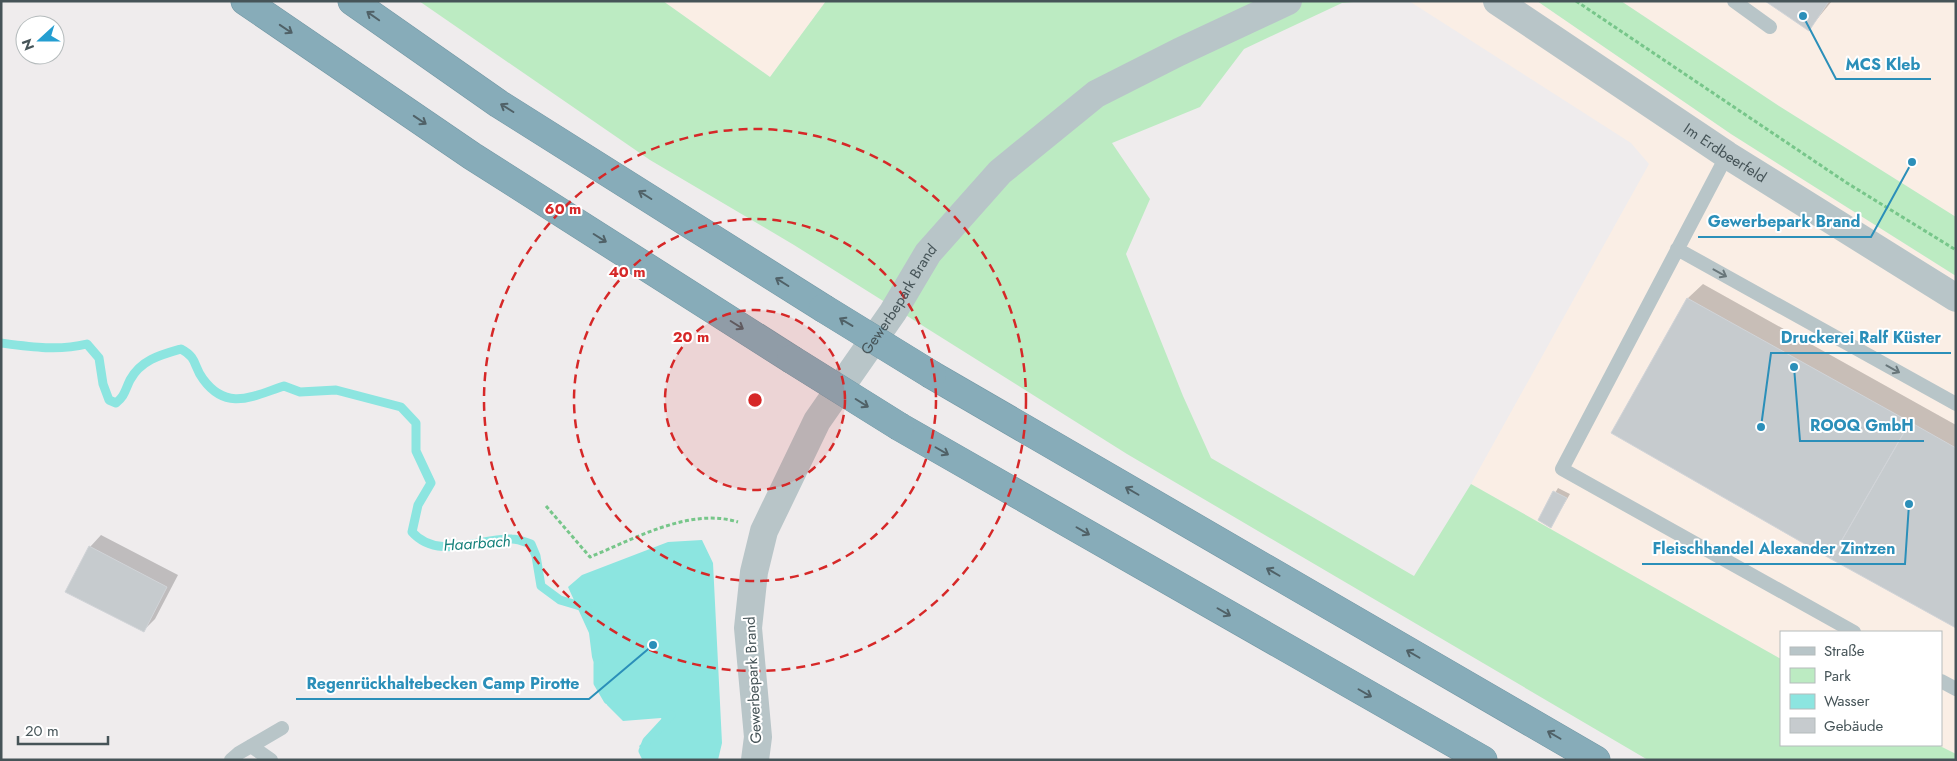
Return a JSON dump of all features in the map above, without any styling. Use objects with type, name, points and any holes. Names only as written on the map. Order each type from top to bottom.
[{"type":"highway","points":[[246,1],[472,156],[900,426],[1483,760]]},
{"type":"highway","points":[[352,1],[500,104],[932,375],[1596,760]]},
{"type":"street","name":"Gewerbepark Brand","points":[[756,760],[758,737],[748,628],[754,572],[764,531],[817,421],[893,312],[928,253],[1000,172],[1096,94],[1288,1]]},
{"type":"street","name":"Im Erdbeerfeld","points":[[1497,1],[1727,155],[1956,298]]},
{"type":"lane","points":[[1734,1],[1770,27]]},
{"type":"lane","points":[[1727,155],[1562,469],[1852,631]]},
{"type":"lane","points":[[1677,250],[1956,404]]},
{"type":"lane","points":[[1942,682],[1956,689]]},
{"type":"lane","points":[[231,760],[250,746],[282,728]]},
{"type":"lane","points":[[250,746],[271,760]]},
{"type":"path","points":[[1576,1],[1847,183],[1956,250]]},
{"type":"path","points":[[546,506],[590,557],[673,524],[720,517],[764,531]]},
{"type":"shaded area","points":[[663,1],[826,1],[770,77]]},
{"type":"shaded area","points":[[1409,1],[1537,1],[1731,134],[1956,276],[1956,754],[1940,746],[1942,746],[1942,631],[1780,631],[1780,658],[1471,484],[1649,164],[1631,143]]},
{"type":"shaded area","points":[[1621,1],[1956,1],[1956,217],[1779,106]]},
{"type":"green space","points":[[419,1],[663,1],[770,77],[826,1],[1365,1],[1342,3],[1244,49],[1200,107],[1112,143],[1150,199],[1126,254],[1183,396],[1211,458],[1414,576],[1471,484],[1780,658],[1780,746],[1940,746],[1956,754],[1956,760],[1648,760],[1127,454],[794,245],[650,160]]},
{"type":"green space","points":[[1537,1],[1621,1],[1779,106],[1956,217],[1956,276],[1731,134]]},
{"type":"water","points":[[702,540],[713,563],[722,743],[718,760],[649,760],[639,746],[665,725],[661,718],[623,721],[607,705],[592,657],[589,633],[568,587],[582,575],[668,542]]},
{"type":"building","points":[[1765,1],[1829,1],[1809,31]]},
{"type":"building","points":[[1687,298],[1910,422],[1831,559],[1611,433]]},
{"type":"building","points":[[1910,422],[1956,448],[1956,628],[1831,559]]},
{"type":"building","points":[[1553,491],[1567,498],[1551,528],[1538,520]]},
{"type":"building","points":[[89,546],[167,587],[144,632],[65,592]]},
{"type":"waterway","name":"Haarbach","points":[[1,343],[55,348],[87,344],[99,358],[103,384],[109,400],[116,403],[123,395],[134,373],[145,363],[181,349],[195,362],[203,379],[212,389],[221,395],[231,398],[251,397],[284,386],[300,392],[336,390],[401,407],[416,423],[416,451],[431,483],[418,505],[412,532],[422,541],[446,547],[512,539],[531,544],[536,556],[541,586],[560,600],[587,608]]},
{"type":"waterway","name":"Haarbach","points":[[598,664],[598,683],[608,700]]},
{"type":"waterway","name":"Haarbach","points":[[652,760],[646,757],[643,751],[647,741],[671,715]]},
{"type":"place","name":"MCS Kleb","points":[[1803,16]]},
{"type":"place","name":"Gewerbepark Brand","points":[[1912,162]]},
{"type":"place","name":"ROOQ GmbH","points":[[1794,367]]},
{"type":"place","name":"Druckerei Ralf Küster","points":[[1761,427]]},
{"type":"place","name":"Fleischhandel Alexander Zintzen","points":[[1909,504]]},
{"type":"place","name":"Regenrückhaltebecken Camp Pirotte","points":[[653,645]]}]
